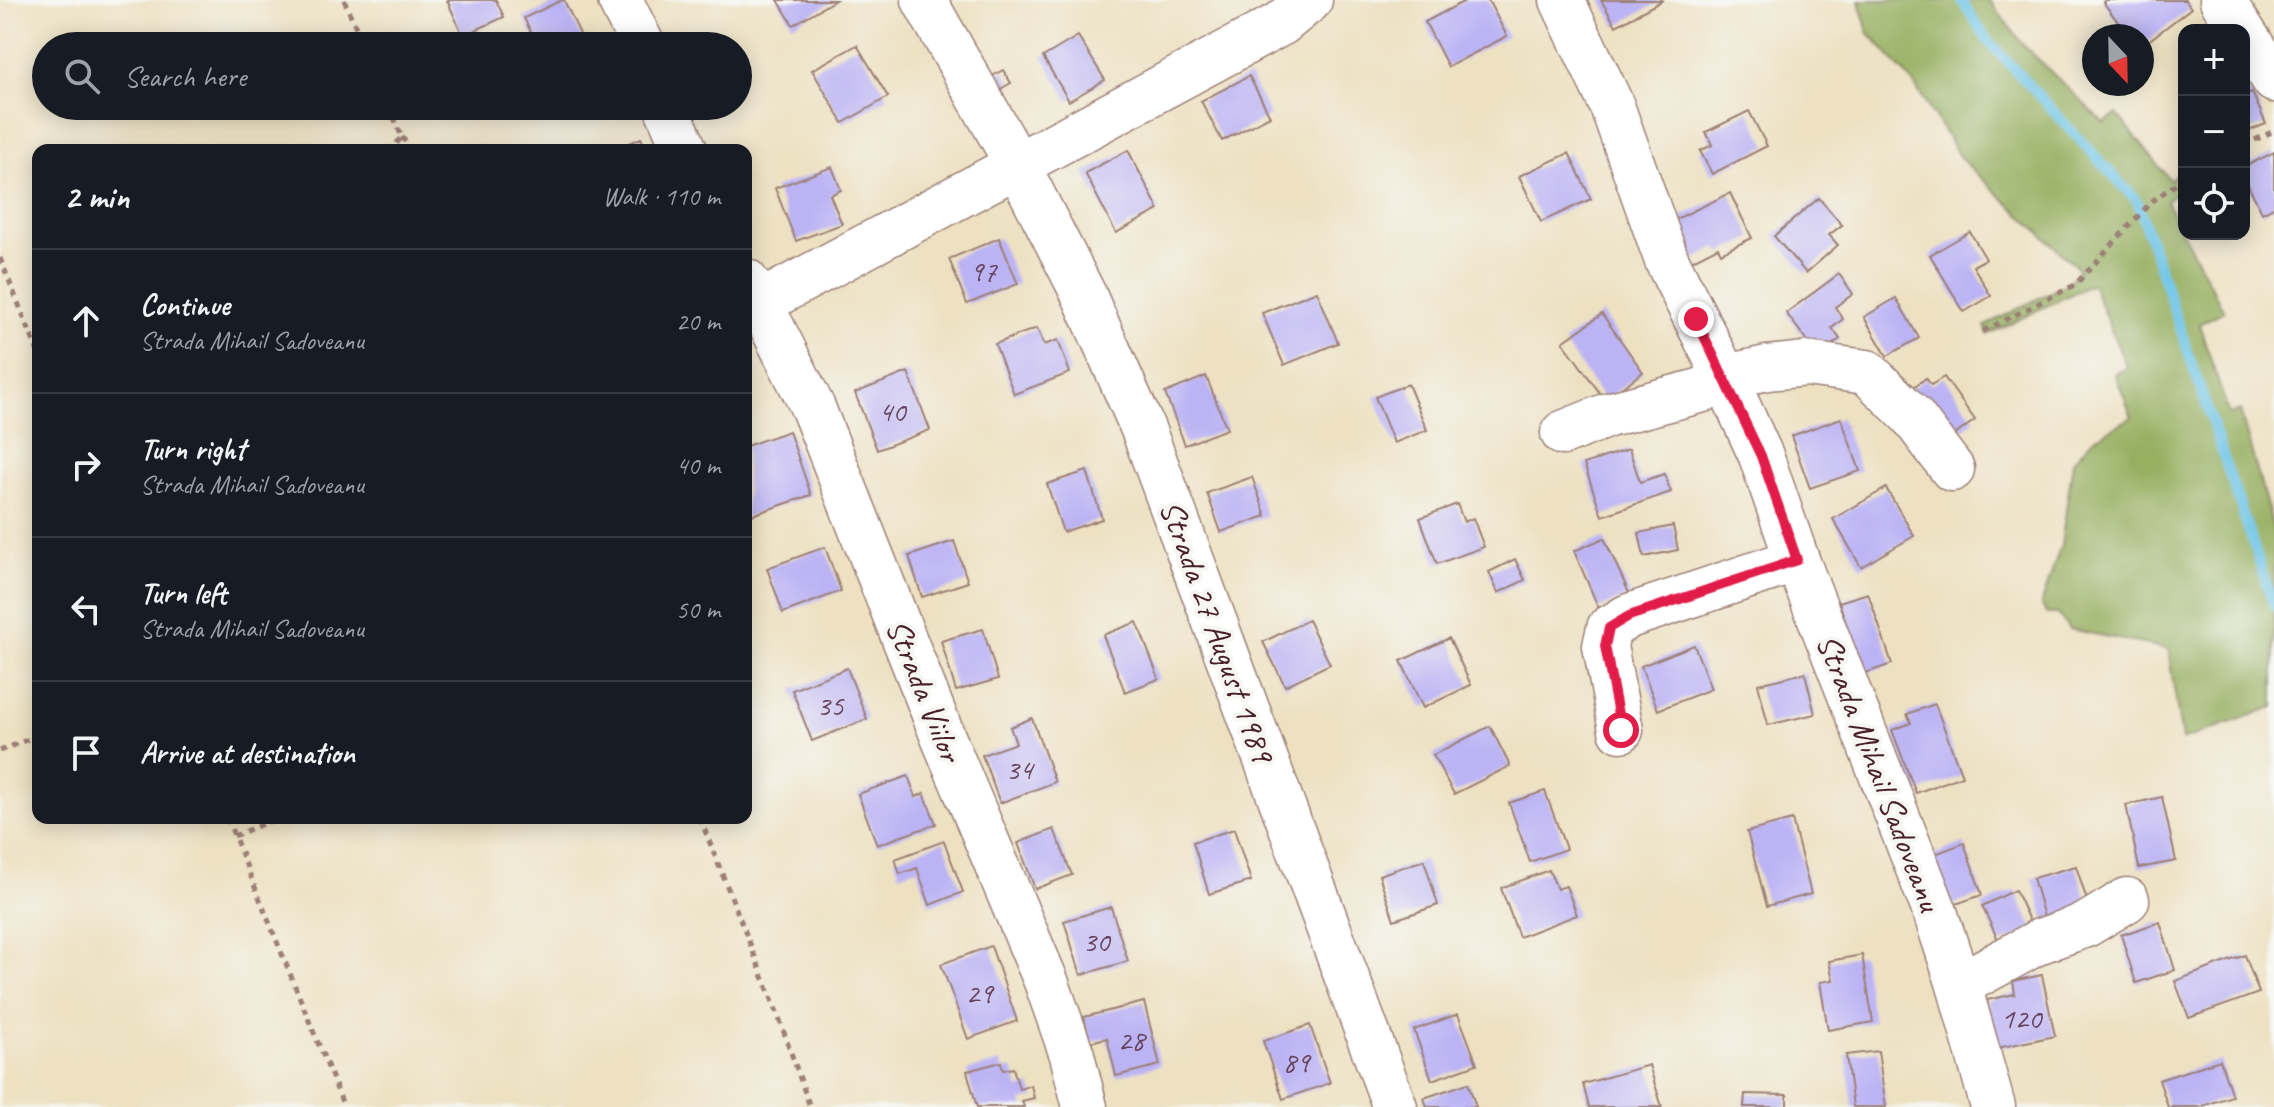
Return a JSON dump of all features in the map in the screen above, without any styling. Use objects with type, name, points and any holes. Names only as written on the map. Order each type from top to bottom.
[{"type":"street","points":[[620,0],[636,32]]},
{"type":"street","name":"Strada 27 August 1989","points":[[924,0],[1018,166],[1084,295],[1143,429],[1395,1107]]},
{"type":"street","points":[[753,292],[1018,166],[1282,23],[1310,0]]},
{"type":"street","name":"Strada Mihail Sadoveanu","points":[[1562,0],[1612,106],[1667,261],[1761,456],[1797,560],[1935,912],[1993,1107]]},
{"type":"street","points":[[2222,0],[2238,24]]},
{"type":"street","points":[[2250,43],[2274,80]]},
{"type":"street","points":[[672,120],[682,144]]},
{"type":"street","name":"Strada Viilor","points":[[753,292],[813,408],[943,737],[1046,981],[1072,1055],[1085,1107]]},
{"type":"street","points":[[1563,433],[1608,415],[1703,390],[1725,377],[1806,364],[1867,372],[1912,416],[1952,469]]},
{"type":"street","points":[[1621,730],[1605,646],[1609,628],[1629,616],[1797,560]]},
{"type":"street","points":[[1959,985],[2040,941],[2086,925],[2127,900]]},
{"type":"path","points":[[344,0],[358,32]]},
{"type":"path","points":[[395,120],[407,144]]},
{"type":"path","points":[[2250,142],[2274,131]]},
{"type":"path","points":[[396,144],[402,137]]},
{"type":"path","points":[[1983,331],[2075,285],[2152,201],[2178,182]]},
{"type":"path","points":[[0,258],[32,337]]},
{"type":"path","points":[[0,751],[32,738]]},
{"type":"path","points":[[229,824],[344,1107]]},
{"type":"path","points":[[234,836],[263,824]]},
{"type":"path","points":[[702,824],[775,1007],[810,1107]]},
{"type":"green space","points":[[1859,0],[1989,0],[2025,47],[2104,123],[2117,114],[2170,180],[2178,173],[2178,192],[2166,201],[2178,224],[2178,240],[2187,240],[2224,311],[2199,324],[2229,415],[2240,411],[2274,531],[2274,707],[2182,740],[2168,649],[2069,629],[2058,614],[2047,614],[2041,605],[2061,545],[2073,461],[2093,439],[2132,417],[2115,374],[2127,368],[2092,284],[1988,334],[1985,326],[2068,283],[2079,269],[1961,159],[1914,84],[1868,32]]},
{"type":"building","points":[[447,0],[496,0],[504,17],[472,32],[461,32]]},
{"type":"building","points":[[564,0],[579,32],[531,32],[524,18]]},
{"type":"building","points":[[778,0],[835,0],[793,25]]},
{"type":"building","points":[[1461,0],[1488,0],[1507,36],[1448,67],[1425,22],[1463,2]]},
{"type":"building","points":[[1601,0],[1663,0],[1616,26]]},
{"type":"building","points":[[2185,0],[2191,8],[2154,37],[2154,24],[2120,24],[2103,2]]},
{"type":"building","points":[[1078,36],[1105,80],[1069,101],[1043,57]]},
{"type":"building","points":[[857,45],[888,97],[843,123],[812,70]]},
{"type":"building","points":[[1003,70],[1011,83],[997,91],[989,78]]},
{"type":"building","points":[[1249,76],[1270,116],[1222,141],[1201,101]]},
{"type":"building","points":[[2250,93],[2266,124],[2250,131],[2250,96]]},
{"type":"building","points":[[1749,111],[1767,146],[1712,174],[1700,151],[1712,145],[1706,132]]},
{"type":"building","points":[[641,138],[644,144],[627,144]]},
{"type":"building","points":[[1128,150],[1159,210],[1116,233],[1085,173]]},
{"type":"building","points":[[2274,152],[2274,207],[2262,213],[2250,189],[2250,164]]},
{"type":"building","points":[[1569,153],[1591,199],[1541,222],[1519,176]]},
{"type":"building","points":[[832,167],[841,190],[830,195],[842,224],[796,241],[775,188]]},
{"type":"building","points":[[1730,193],[1752,238],[1721,253],[1718,247],[1691,261],[1672,221]]},
{"type":"building","points":[[1819,198],[1842,225],[1829,235],[1838,245],[1806,273],[1774,236]]},
{"type":"building","points":[[1970,232],[1986,259],[1973,266],[1991,296],[1964,312],[1930,255]]},
{"type":"building","points":[[999,238],[1018,284],[967,304],[949,259]]},
{"type":"building","points":[[1839,274],[1853,294],[1835,307],[1843,319],[1832,328],[1840,339],[1818,355],[1786,313]]},
{"type":"building","points":[[1317,291],[1338,343],[1284,365],[1262,313]]},
{"type":"building","points":[[1896,298],[1919,338],[1887,356],[1864,317]]},
{"type":"building","points":[[1602,314],[1643,372],[1605,400],[1563,342]]},
{"type":"building","points":[[1037,328],[1044,345],[1058,340],[1070,373],[1014,394],[995,344]]},
{"type":"building","points":[[908,372],[930,430],[877,450],[855,393]]},
{"type":"building","points":[[1206,376],[1227,429],[1185,445],[1165,393]]},
{"type":"building","points":[[1944,377],[1975,420],[1948,440],[1911,389],[1926,378],[1931,385]]},
{"type":"building","points":[[1408,384],[1427,430],[1394,443],[1375,397]]},
{"type":"building","points":[[1841,418],[1860,471],[1810,488],[1791,436]]},
{"type":"building","points":[[789,431],[811,495],[752,515],[752,444]]},
{"type":"building","points":[[1629,449],[1640,482],[1664,474],[1671,492],[1602,516],[1584,464]]},
{"type":"building","points":[[1087,471],[1102,519],[1063,532],[1047,484]]},
{"type":"building","points":[[1252,477],[1266,516],[1221,532],[1207,493]]},
{"type":"building","points":[[1886,488],[1914,536],[1861,567],[1833,519]]},
{"type":"building","points":[[1457,504],[1464,522],[1473,518],[1484,547],[1437,564],[1420,518]]},
{"type":"building","points":[[1673,526],[1678,550],[1644,557],[1639,533]]},
{"type":"building","points":[[1604,538],[1630,595],[1599,609],[1574,551]]},
{"type":"building","points":[[954,541],[968,582],[922,597],[909,556]]},
{"type":"building","points":[[825,547],[841,591],[783,613],[767,568]]},
{"type":"building","points":[[1515,559],[1525,580],[1498,593],[1489,572]]},
{"type":"building","points":[[1868,593],[1892,664],[1863,674],[1839,602]]},
{"type":"building","points":[[1308,620],[1330,664],[1285,686],[1263,642]]},
{"type":"building","points":[[1137,622],[1159,679],[1125,692],[1103,635]]},
{"type":"building","points":[[983,629],[998,679],[956,691],[941,641]]},
{"type":"building","points":[[1449,638],[1471,685],[1423,708],[1401,661]]},
{"type":"building","points":[[1694,645],[1711,689],[1658,710],[1641,666]]},
{"type":"building","points":[[847,668],[867,719],[812,741],[792,690]]},
{"type":"building","points":[[1805,673],[1815,714],[1768,725],[1758,684]]},
{"type":"building","points":[[1935,704],[1962,776],[1916,793],[1892,730],[1911,723],[1907,714]]},
{"type":"building","points":[[1032,718],[1055,782],[1000,803],[982,755],[1016,743],[1010,727]]},
{"type":"building","points":[[1490,726],[1510,766],[1454,794],[1433,755]]},
{"type":"building","points":[[908,776],[916,797],[924,793],[936,824],[877,845],[858,794]]},
{"type":"building","points":[[1545,791],[1566,849],[1530,862],[1509,803]]},
{"type":"building","points":[[2162,797],[2176,861],[2139,868],[2126,805]]},
{"type":"building","points":[[1792,820],[1811,894],[1767,906],[1747,832]]},
{"type":"building","points":[[1054,829],[1072,875],[1035,889],[1018,843]]},
{"type":"building","points":[[1234,829],[1251,881],[1209,894],[1193,842]]},
{"type":"building","points":[[944,841],[963,892],[930,905],[917,868],[900,874],[895,859]]},
{"type":"building","points":[[1964,843],[1982,895],[1950,906],[1932,855]]},
{"type":"building","points":[[1424,860],[1438,905],[1394,920],[1379,875]]},
{"type":"building","points":[[2076,866],[2089,907],[2045,920],[2033,878]]},
{"type":"building","points":[[1549,870],[1557,889],[1566,886],[1577,915],[1519,937],[1501,888]]},
{"type":"building","points":[[2015,890],[2033,929],[2000,944],[1982,906]]},
{"type":"building","points":[[1111,907],[1128,961],[1081,975],[1064,921]]},
{"type":"building","points":[[2160,922],[2175,970],[2136,983],[2121,935]]},
{"type":"building","points":[[991,946],[1017,1021],[968,1039],[941,964]]},
{"type":"building","points":[[1862,955],[1873,1022],[1828,1030],[1820,982],[1833,980],[1829,961]]},
{"type":"building","points":[[2245,955],[2259,993],[2189,1018],[2175,981]]},
{"type":"building","points":[[2042,975],[2055,1036],[1997,1048],[1987,1000],[2015,994],[2013,981]]},
{"type":"building","points":[[1144,1002],[1160,1065],[1116,1076],[1107,1038],[1090,1042],[1084,1017]]},
{"type":"building","points":[[1458,1014],[1477,1064],[1432,1080],[1414,1030]]},
{"type":"building","points":[[1310,1025],[1330,1083],[1283,1099],[1263,1041]]},
{"type":"building","points":[[1878,1051],[1886,1107],[1853,1107],[1846,1055]]},
{"type":"building","points":[[2220,1060],[2232,1096],[2200,1107],[2168,1107],[2159,1080]]},
{"type":"building","points":[[1001,1062],[1003,1070],[1013,1068],[1019,1089],[1031,1085],[1034,1098],[1022,1101],[1024,1107],[977,1107],[967,1071]]},
{"type":"building","points":[[1649,1065],[1662,1107],[1589,1107],[1583,1084]]},
{"type":"building","points":[[1468,1083],[1476,1107],[1427,1107],[1424,1098]]},
{"type":"building","points":[[1745,1094],[1787,1095],[1787,1107],[1744,1107]]},
{"type":"waterway","points":[[1961,0],[1989,42],[2137,201],[2274,606]]},
{"type":"route","points":[[1621,730],[1605,646],[1609,628],[1629,616],[1797,560],[1761,456],[1696,319]]}]
